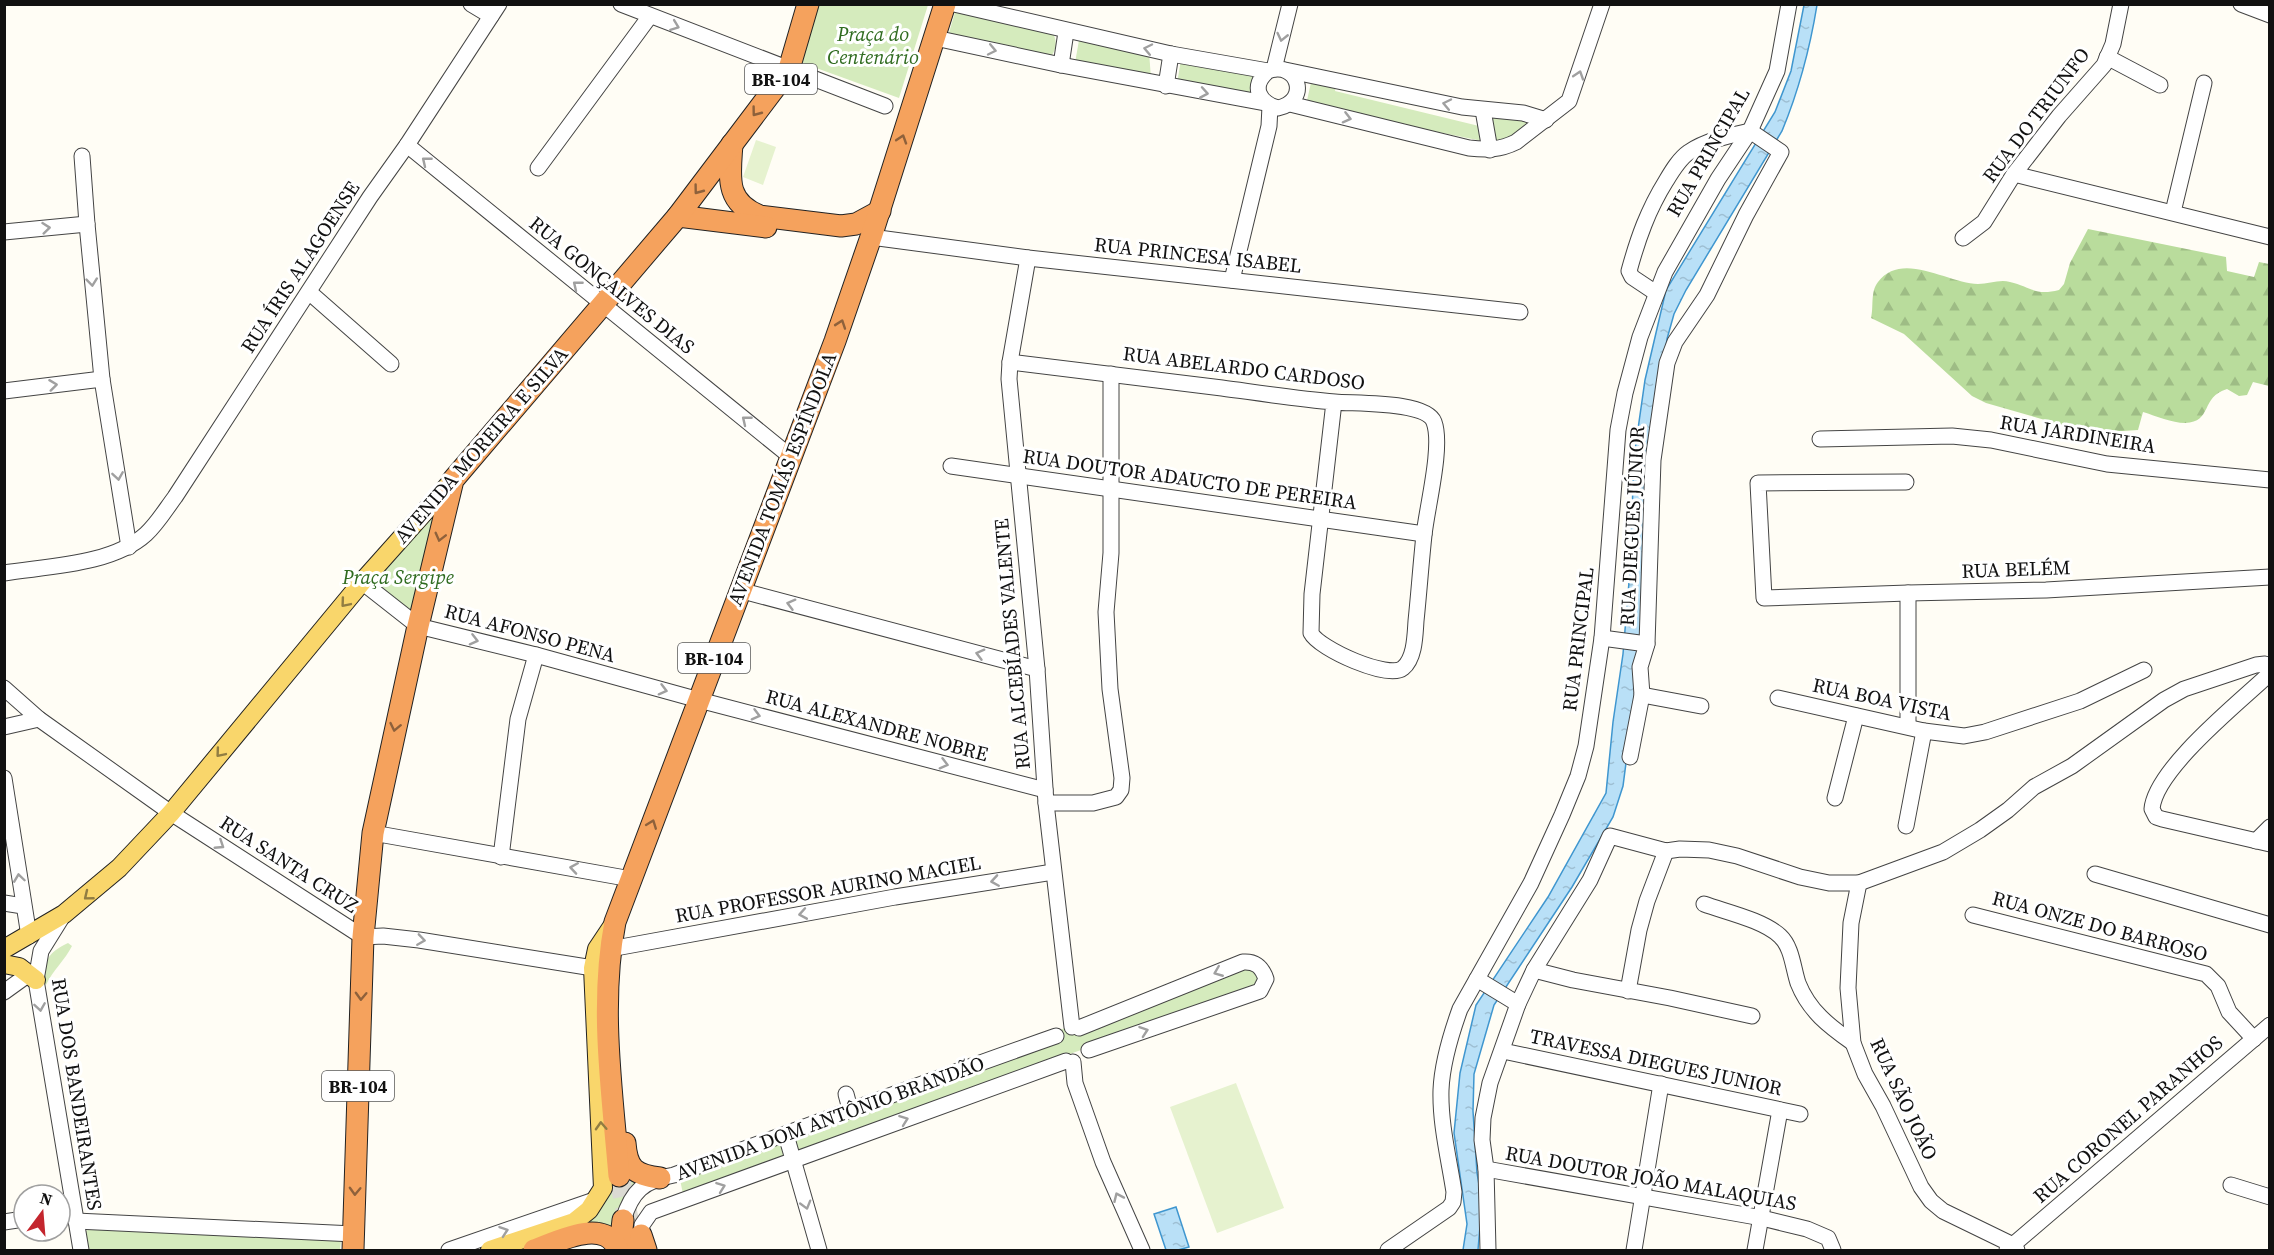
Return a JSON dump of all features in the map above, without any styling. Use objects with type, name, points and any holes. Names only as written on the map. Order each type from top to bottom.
[{"type":"highway","name":"AVENIDA MOREIRA E SILVA","points":[[453,480],[678,216],[789,69],[808,4]]},
{"type":"highway","name":"AVENIDA TOMÁS ESPÍNDOLA","points":[[610,949],[615,922],[864,258],[945,4]]},
{"type":"highway","points":[[720,220],[729,208],[732,190],[732,143]]},
{"type":"highway","points":[[732,190],[738,203],[748,211],[760,216],[842,226],[856,224],[880,211]]},
{"type":"highway","points":[[678,216],[838,235],[852,241],[864,258]]},
{"type":"highway","name":"BR-104","points":[[354,1242],[363,937],[373,832],[453,480]]},
{"type":"highway","name":"BR-104","points":[[607,1186],[612,1089],[607,985],[610,949]]},
{"type":"highway","points":[[608,1006],[618,1033],[628,1161],[633,1169],[643,1176],[667,1177]]},
{"type":"highway","points":[[623,1220],[622,1229],[632,1246]]},
{"type":"highway","points":[[534,1251],[575,1236],[591,1233],[607,1236],[632,1246]]},
{"type":"main road","name":"AVENIDA MOREIRA E SILVA","points":[[4,949],[64,914],[119,868],[171,813],[362,582],[453,480]]},
{"type":"main road","points":[[490,1251],[574,1222],[589,1210],[607,1186],[593,968],[597,949],[615,922]]},
{"type":"main road","points":[[4,964],[19,967],[32,977]]},
{"type":"street","points":[[471,4],[495,10]]},
{"type":"street","points":[[621,4],[885,106]]},
{"type":"street","points":[[954,4],[1066,32],[1171,54],[1276,70],[1483,110],[1523,113],[1546,120]]},
{"type":"street","points":[[1276,70],[1290,4]]},
{"type":"street","points":[[935,38],[1166,86],[1276,105],[1469,148],[1490,150],[1516,142],[1564,107],[1573,94],[1602,4]]},
{"type":"street","name":"RUA PRINCIPAL","points":[[1388,1251],[1443,1213],[1453,1202],[1455,1192],[1443,1123],[1442,1080],[1460,1009],[1481,981],[1531,883],[1578,776],[1586,746],[1602,638],[1618,430],[1640,336],[1656,293],[1690,225],[1718,179],[1752,132],[1777,71],[1789,4]]},
{"type":"street","name":"RUA DO TRIUNFO","points":[[1963,238],[1984,222],[2014,174],[2059,116],[2093,80],[2108,57],[2113,44],[2121,4]]},
{"type":"street","points":[[2248,6],[2270,15]]},
{"type":"street","name":"RUA ÍRIS ALAGOENSE","points":[[4,573],[99,558],[129,546],[147,533],[175,497],[495,10]]},
{"type":"street","points":[[538,168],[650,16]]},
{"type":"street","points":[[1061,65],[1066,32]]},
{"type":"street","points":[[1166,86],[1171,54]]},
{"type":"street","points":[[2108,57],[2160,86]]},
{"type":"street","points":[[1232,280],[1276,105],[1297,94],[1298,88],[1294,77],[1276,70],[1263,75],[1258,87],[1259,93],[1276,105]]},
{"type":"street","points":[[2173,212],[2204,83]]},
{"type":"street","points":[[1483,110],[1490,150]]},
{"type":"street","points":[[1656,293],[1632,277],[1629,271],[1640,232],[1655,198],[1674,167],[1687,153],[1720,137],[1752,132]]},
{"type":"street","name":"RUA DIEGUES JÚNIOR","points":[[1630,757],[1642,695],[1640,667],[1645,644],[1653,460],[1667,363],[1675,342],[1707,295],[1777,150],[1752,132]]},
{"type":"street","name":"RUA GONÇALVES DIAS","points":[[407,145],[791,457]]},
{"type":"street","points":[[82,156],[102,379],[129,546]]},
{"type":"street","points":[[2014,174],[2270,237]]},
{"type":"street","points":[[4,232],[87,224]]},
{"type":"street","name":"RUA PRINCESA ISABEL","points":[[871,237],[1028,258],[1520,312]]},
{"type":"street","name":"RUA ALCEBÍADES VALENTE","points":[[1028,258],[1009,379],[1020,477],[1053,872],[1076,1027]]},
{"type":"street","points":[[309,292],[391,364]]},
{"type":"street","name":"RUA ABELARDO CARDOSO","points":[[1010,362],[1334,402],[1419,410],[1430,415],[1434,422],[1436,439],[1424,534]]},
{"type":"street","points":[[1111,374],[1112,490]]},
{"type":"street","points":[[4,391],[102,379]]},
{"type":"street","points":[[1334,402],[1310,624],[1312,637],[1322,646],[1370,666],[1393,672],[1403,668],[1407,663],[1414,637],[1424,534]]},
{"type":"street","name":"RUA JARDINEIRA","points":[[1820,439],[1952,436],[1991,440],[2108,464],[2270,480]]},
{"type":"street","name":"RUA DOUTOR ADAUCTO DE PEREIRA","points":[[951,466],[1424,534]]},
{"type":"street","name":"RUA BELÉM","points":[[1906,482],[1758,483],[1764,598],[1908,592],[2046,591],[2270,577]]},
{"type":"street","name":"RUA ALEXANDRE NOBRE","points":[[699,700],[1046,797],[1093,803],[1116,797],[1121,790],[1122,778],[1110,689],[1106,612],[1111,553],[1112,490]]},
{"type":"street","name":"RUA AFONSO PENA","points":[[362,582],[418,626],[536,655],[699,700]]},
{"type":"street","points":[[739,590],[1036,669]]},
{"type":"street","points":[[1908,592],[1908,726]]},
{"type":"street","name":"RUA DIEGUES JÚNIOR","points":[[1602,638],[1645,644]]},
{"type":"street","points":[[501,857],[518,719],[536,655]]},
{"type":"street","points":[[1488,1251],[1486,1169],[1482,1140],[1483,1118],[1490,1083],[1518,1004],[1534,970],[1590,880],[1610,836],[1666,851],[1709,850],[1737,856],[1800,877],[1829,883],[1859,884],[1943,852],[2008,810],[2034,787],[2072,766],[2164,700],[2184,689],[2265,664],[2270,669],[2266,677],[2177,762],[2154,798],[2152,809],[2156,817],[2162,819],[2263,842],[2270,827]]},
{"type":"street","name":"RUA BOA VISTA","points":[[1778,698],[1924,731],[1964,736],[1985,732],[2080,701],[2144,670]]},
{"type":"street","name":"RUA SANTA CRUZ","points":[[4,688],[39,719],[171,813],[363,937],[382,936],[419,940],[593,968]]},
{"type":"street","points":[[1642,695],[1701,706]]},
{"type":"street","points":[[1835,798],[1856,716]]},
{"type":"street","points":[[4,727],[39,719]]},
{"type":"street","points":[[1906,826],[1924,731]]},
{"type":"street","points":[[4,778],[29,936]]},
{"type":"street","points":[[373,832],[631,879]]},
{"type":"street","points":[[1628,991],[1639,930],[1647,901],[1666,851]]},
{"type":"street","name":"RUA PROFESSOR AURINO MACIEL","points":[[610,949],[895,897],[1053,872]]},
{"type":"street","points":[[2095,874],[2270,925]]},
{"type":"street","name":"RUA SÃO JOÃO","points":[[1859,884],[1851,923],[1848,988],[1853,1043],[1865,1074],[1883,1106],[1921,1187],[1931,1201],[1943,1211],[2012,1249]]},
{"type":"street","points":[[4,903],[23,906]]},
{"type":"street","points":[[1704,904],[1746,918],[1778,933],[1787,946],[1803,992],[1819,1018],[1853,1043]]},
{"type":"street","name":"RUA DOS BANDEIRANTES","points":[[64,914],[40,951],[32,977],[65,1183]]},
{"type":"street","name":"RUA ONZE DO BARROSO","points":[[1973,915],[2206,974],[2218,986],[2222,1001],[2229,1012],[2254,1039]]},
{"type":"street","points":[[1069,1062],[1085,1056],[1089,1050],[1260,991],[1266,979],[1263,970],[1254,963],[1243,962],[1076,1027],[1062,1030],[1056,1036],[1054,1046],[1058,1055],[1069,1062],[1103,1162],[1142,1250]]},
{"type":"street","points":[[1534,970],[1752,1016]]},
{"type":"street","points":[[4,992],[32,977]]},
{"type":"street","points":[[1481,981],[1518,1004]]},
{"type":"street","name":"RUA CORONEL PARANHOS","points":[[2012,1249],[2270,1025]]},
{"type":"street","points":[[1076,1027],[1088,1037],[1089,1050]]},
{"type":"street","name":"AVENIDA DOM ANTÔNIO BRANDÃO","points":[[623,1220],[629,1201],[641,1187],[786,1135],[850,1109],[1056,1036]]},
{"type":"street","name":"TRAVESSA DIEGUES JUNIOR","points":[[1503,1051],[1800,1114]]},
{"type":"street","name":"AVENIDA DOM ANTÔNIO BRANDÃO","points":[[632,1246],[651,1212],[1069,1062]]},
{"type":"street","points":[[1634,1251],[1661,1084]]},
{"type":"street","points":[[846,1094],[850,1109]]},
{"type":"street","points":[[1755,1251],[1780,1110]]},
{"type":"street","points":[[786,1135],[819,1251]]},
{"type":"street","points":[[764,1142],[771,1169]]},
{"type":"street","name":"RUA DOUTOR JOÃO MALAQUIAS","points":[[1486,1169],[1762,1218],[1807,1229],[1828,1238],[1833,1251]]},
{"type":"street","points":[[667,1177],[683,1200]]},
{"type":"street","points":[[2231,1185],[2270,1197]]},
{"type":"street","points":[[449,1251],[607,1186]]},
{"type":"street","points":[[72,1215],[354,1242]]},
{"type":"street","name":"RUA DOS BANDEIRANTES","points":[[72,1222],[81,1251]]},
{"type":"green space","name":"Praça do Centenário","points":[[815,5],[928,5],[899,98],[797,61]]},
{"type":"green space","points":[[956,9],[1052,31],[1056,43],[1054,52],[1044,57],[948,36]]},
{"type":"green space","points":[[1079,40],[1149,52],[1151,78],[1075,63]]},
{"type":"green space","points":[[1181,59],[1256,73],[1256,99],[1177,84]]},
{"type":"green space","points":[[1312,78],[1337,82],[1335,91],[1479,126],[1483,116],[1531,121],[1508,141],[1487,142],[1306,105]]},
{"type":"green space","points":[[756,140],[776,147],[763,185],[743,177]]},
{"type":"green space","points":[[2088,229],[2226,257],[2227,271],[2254,277],[2259,262],[2269,264],[2269,386],[2253,382],[2247,395],[2239,396],[2227,389],[2213,398],[2200,418],[2194,422],[2175,422],[2143,412],[2138,430],[2090,433],[1986,403],[1972,396],[1904,334],[1871,318],[1873,295],[1878,282],[1888,273],[1900,269],[1926,271],[1966,283],[2006,281],[2038,291],[2059,290],[2064,284],[2070,263]]},
{"type":"green space","name":"Praça Sergipe","points":[[442,496],[414,620],[362,582]]},
{"type":"green space","points":[[68,943],[72,946],[46,985],[43,981],[49,958],[56,950]]},
{"type":"green space","points":[[1242,963],[1260,972],[1255,987],[683,1194],[678,1170]]},
{"type":"green space","points":[[1236,1083],[1284,1208],[1217,1233],[1170,1107]]},
{"type":"green space","points":[[613,1174],[647,1181],[618,1238],[578,1227]]},
{"type":"green space","points":[[90,1229],[341,1241],[340,1250],[83,1250],[81,1233]]},
{"type":"water","points":[[1804,5],[1817,5],[1803,69],[1782,131],[1686,290],[1674,314],[1667,339],[1660,397],[1643,632],[1623,786],[1613,817],[1572,887],[1494,1005],[1474,1074],[1473,1111],[1477,1173],[1482,1202],[1478,1250],[1463,1250],[1467,1224],[1454,1133],[1460,1073],[1476,1005],[1548,897],[1606,793],[1623,654],[1630,570],[1634,457],[1645,380],[1666,290],[1775,112],[1791,71]]},
{"type":"water","points":[[1176,1207],[1189,1247],[1166,1250],[1154,1214]]},
{"type":"tunnel","points":[[619,1176],[630,1228]]}]
